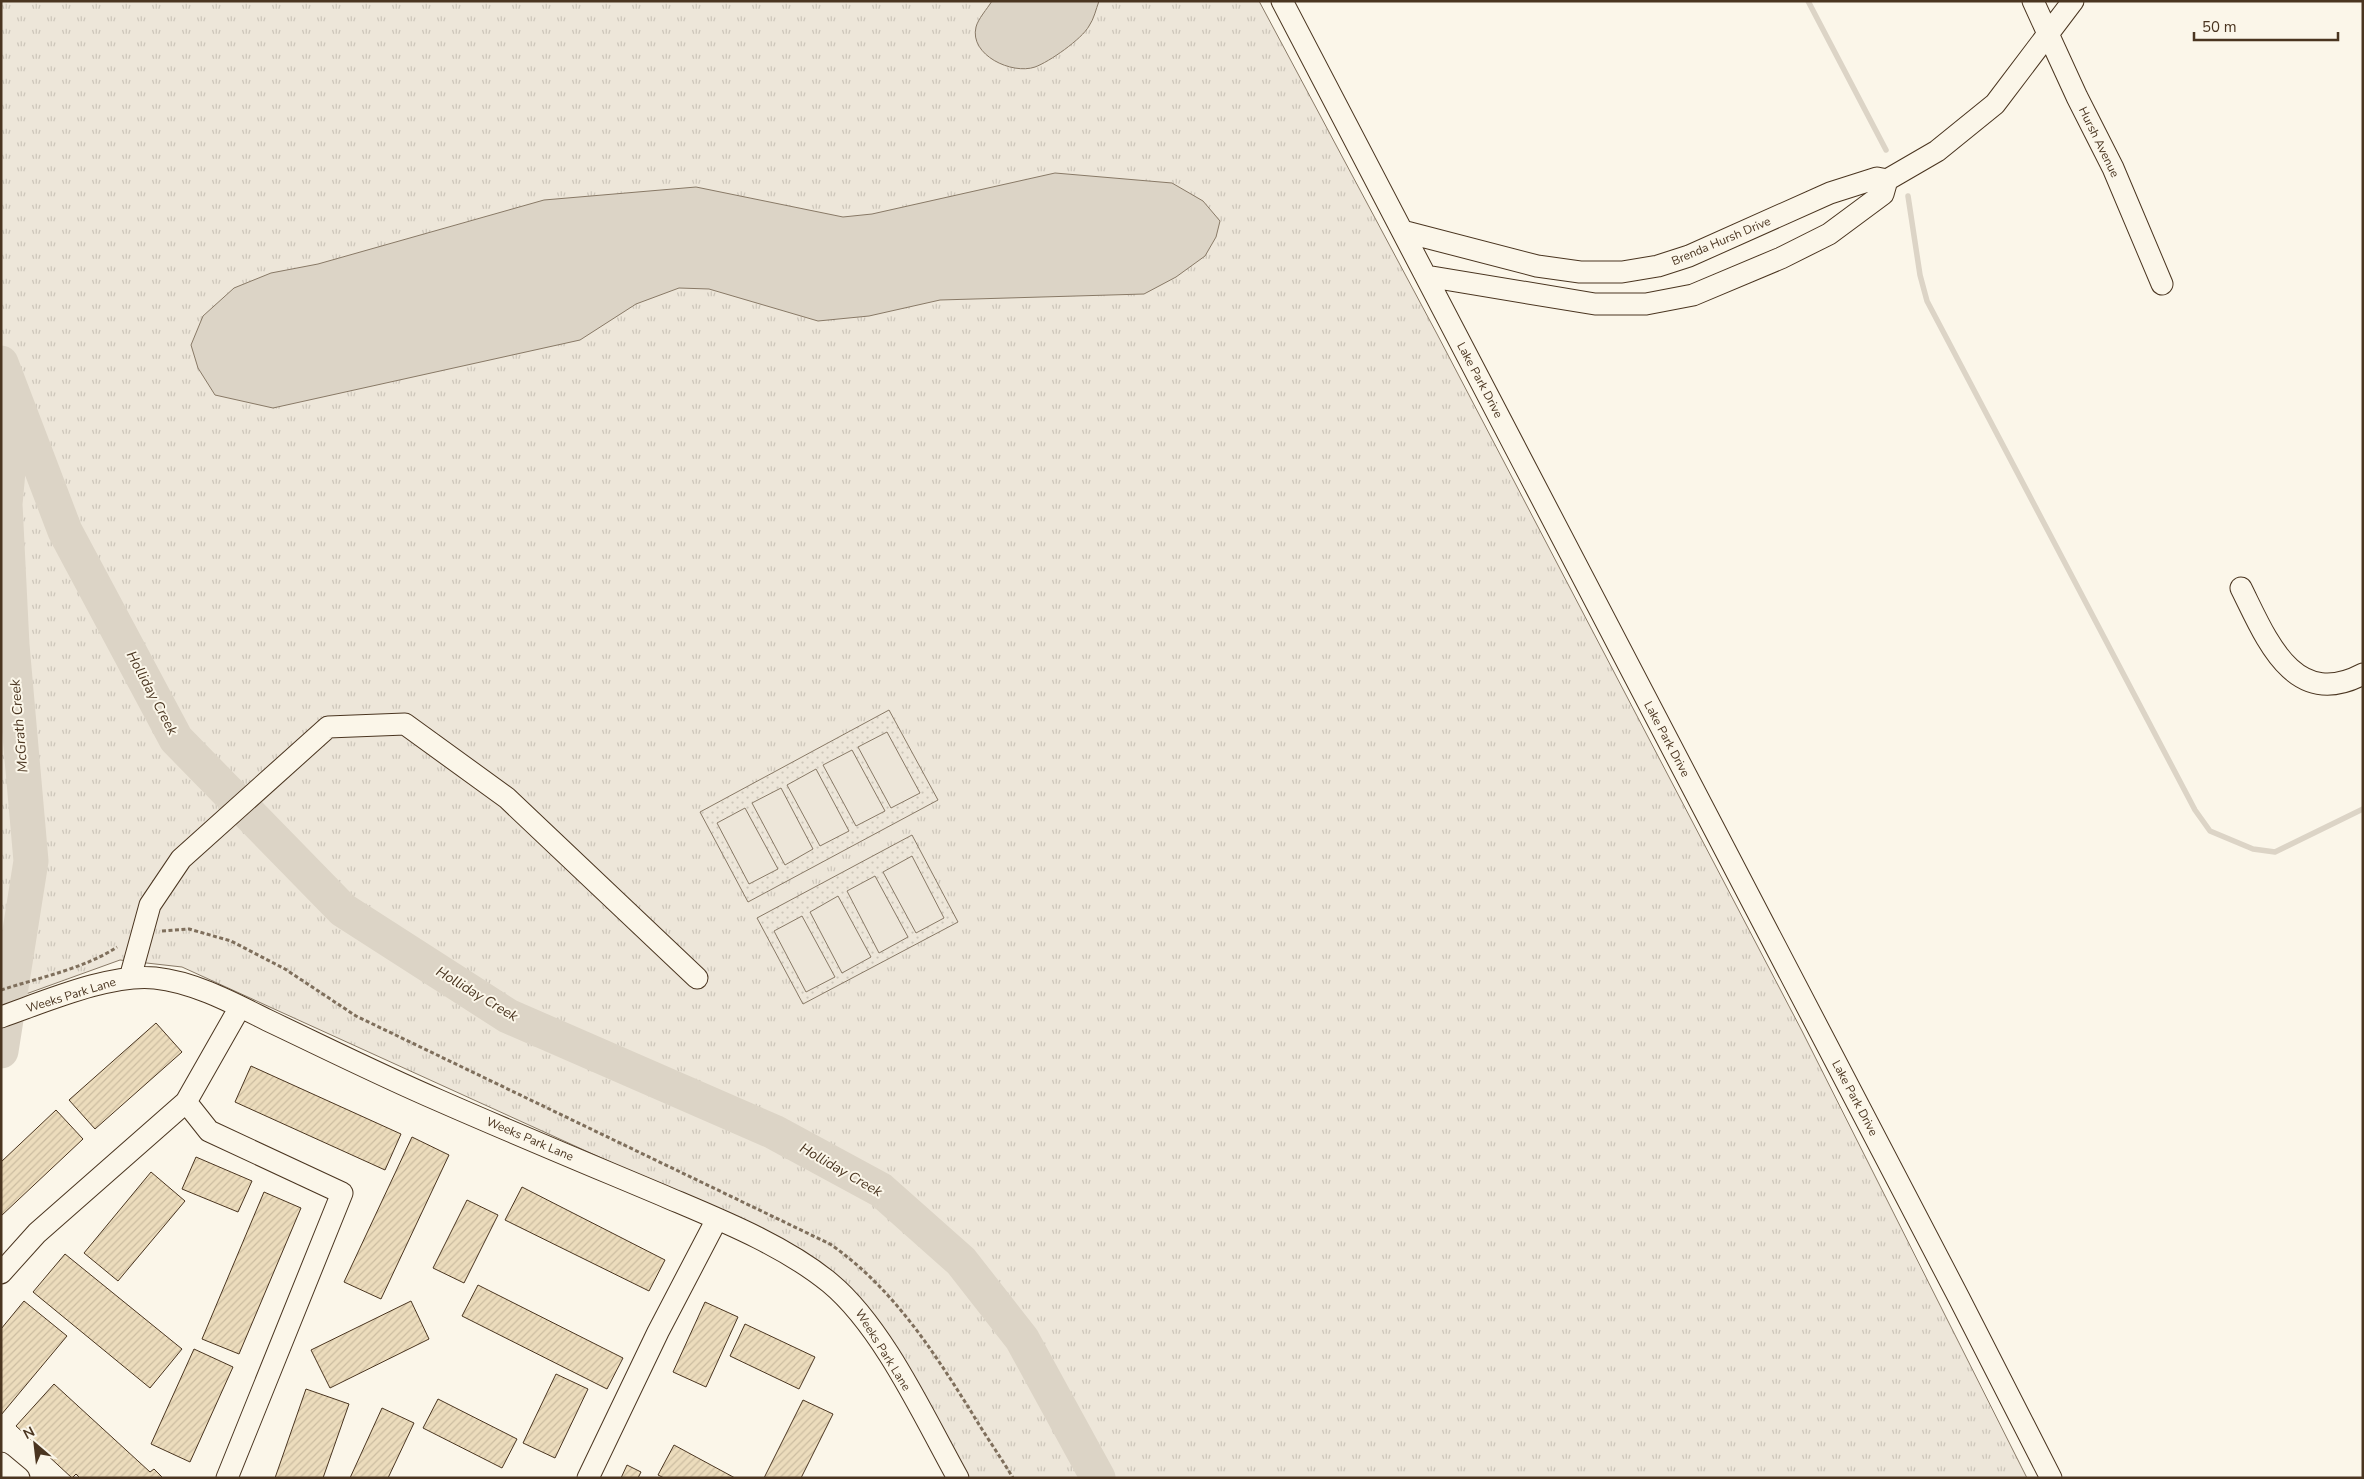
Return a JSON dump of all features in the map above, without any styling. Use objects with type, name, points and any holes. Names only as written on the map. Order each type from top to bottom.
[{"type":"street","name":"Lake Park Drive","points":[[1282,1],[1959,1298],[2051,1478]]},
{"type":"street","name":"Hursh Avenue","points":[[2033,1],[2048,36],[2113,168],[2162,284]]},
{"type":"street","name":"Brenda Hursh Drive","points":[[1402,231],[1537,266],[1580,272],[1622,272],[1658,266],[1689,256],[1830,193],[1877,178],[1887,180],[1937,151],[1988,110],[2048,36],[2073,1]]},
{"type":"street","name":"Brenda Hursh Drive","points":[[1426,276],[1595,304],[1646,304],[1693,295],[1781,258],[1829,234],[1883,194],[1887,180]]},
{"type":"street","points":[[2241,588],[2274,652],[2294,673],[2317,684],[2332,684],[2363,674]]},
{"type":"street","points":[[130,978],[150,905],[181,859],[328,727],[405,724],[507,798],[697,978]]},
{"type":"street","name":"Weeks Park Lane","points":[[1,1017],[94,986],[130,978],[155,978],[182,984],[240,1007],[436,1100],[716,1218],[804,1265],[829,1282],[856,1307],[888,1353],[958,1478]]},
{"type":"street","points":[[1,1273],[37,1233],[186,1102],[240,1007]]},
{"type":"street","points":[[186,1102],[209,1131],[342,1193],[226,1478]]},
{"type":"street","points":[[588,1478],[658,1332],[716,1218]]},
{"type":"street","points":[[1,1463],[19,1478]]},
{"type":"path","points":[[1,990],[69,968]]},
{"type":"green space","points":[[1,1],[1259,1],[1437,334],[1802,1031],[2027,1478],[967,1478],[870,1313],[720,1212],[182,967],[120,960],[1,1003]]},
{"type":"green space","points":[[889,710],[938,800],[748,902],[700,812]]},
{"type":"green space","points":[[887,732],[920,793],[891,808],[858,747]]},
{"type":"green space","points":[[852,750],[885,811],[856,826],[823,765]]},
{"type":"green space","points":[[816,769],[849,831],[820,846],[787,785]]},
{"type":"green space","points":[[781,788],[813,849],[785,865],[752,803]]},
{"type":"green space","points":[[745,808],[778,869],[749,884],[717,823]]},
{"type":"green space","points":[[912,835],[958,922],[803,1004],[757,918]]},
{"type":"green space","points":[[912,856],[944,918],[916,933],[883,872]]},
{"type":"green space","points":[[875,876],[908,937],[879,953],[847,891]]},
{"type":"green space","points":[[838,896],[871,957],[842,973],[810,912]]},
{"type":"green space","points":[[802,916],[835,977],[806,992],[774,931]]},
{"type":"shaded area","points":[[992,1],[1099,1],[1091,23],[1080,37],[1065,50],[1035,67],[1026,69],[1015,68],[994,61],[979,46],[976,37],[976,27]]},
{"type":"shaded area","points":[[1055,173],[1172,183],[1203,201],[1220,221],[1216,237],[1205,256],[1176,277],[1144,294],[940,300],[869,316],[818,321],[709,289],[679,288],[636,304],[580,340],[273,408],[215,395],[198,368],[191,345],[203,316],[234,288],[271,273],[318,264],[544,200],[696,187],[843,217],[872,214]]},
{"type":"building","points":[[156,1023],[182,1052],[95,1129],[69,1100]]},
{"type":"building","points":[[251,1066],[401,1134],[385,1170],[235,1102]]},
{"type":"building","points":[[56,1110],[83,1139],[1,1216],[1,1162]]},
{"type":"building","points":[[412,1137],[449,1155],[381,1299],[344,1282]]},
{"type":"building","points":[[196,1157],[252,1181],[238,1212],[182,1189]]},
{"type":"building","points":[[151,1172],[185,1201],[118,1281],[84,1253]]},
{"type":"building","points":[[522,1187],[665,1260],[649,1291],[505,1220]]},
{"type":"building","points":[[264,1192],[301,1208],[239,1354],[202,1339]]},
{"type":"building","points":[[467,1200],[498,1215],[464,1283],[433,1268]]},
{"type":"building","points":[[65,1254],[182,1349],[150,1388],[33,1292]]},
{"type":"building","points":[[478,1285],[623,1358],[607,1389],[462,1316]]},
{"type":"building","points":[[24,1301],[67,1336],[1,1415],[1,1329]]},
{"type":"building","points":[[411,1301],[429,1339],[330,1388],[311,1350]]},
{"type":"building","points":[[705,1302],[738,1317],[706,1387],[673,1372]]},
{"type":"building","points":[[745,1324],[815,1357],[799,1389],[730,1356]]},
{"type":"building","points":[[194,1349],[233,1367],[190,1462],[151,1444]]},
{"type":"building","points":[[556,1374],[588,1389],[555,1458],[523,1443]]},
{"type":"building","points":[[54,1384],[150,1472],[154,1469],[163,1478],[80,1478],[76,1474],[72,1478],[16,1426]]},
{"type":"building","points":[[306,1389],[349,1404],[323,1478],[275,1478]]},
{"type":"building","points":[[438,1399],[517,1439],[502,1468],[423,1428]]},
{"type":"building","points":[[803,1400],[833,1414],[801,1478],[764,1478]]},
{"type":"building","points":[[382,1408],[414,1423],[388,1478],[350,1478]]},
{"type":"building","points":[[674,1445],[735,1478],[664,1478],[658,1475]]},
{"type":"building","points":[[627,1465],[641,1472],[638,1478],[621,1478]]},
{"type":"waterway","points":[[1808,1],[1886,150]]},
{"type":"waterway","points":[[1908,196],[1920,275],[1927,301],[2195,810],[2210,831],[2253,849],[2275,852],[2363,809]]},
{"type":"waterway","name":"Holliday Creek","points":[[1,363],[65,531],[176,739],[343,910],[508,1016],[774,1132],[881,1190],[961,1261],[1022,1339],[1098,1478]]},
{"type":"waterway","name":"McGrath Creek","points":[[1,1051],[31,861],[12,645],[5,504],[14,406]]}]
